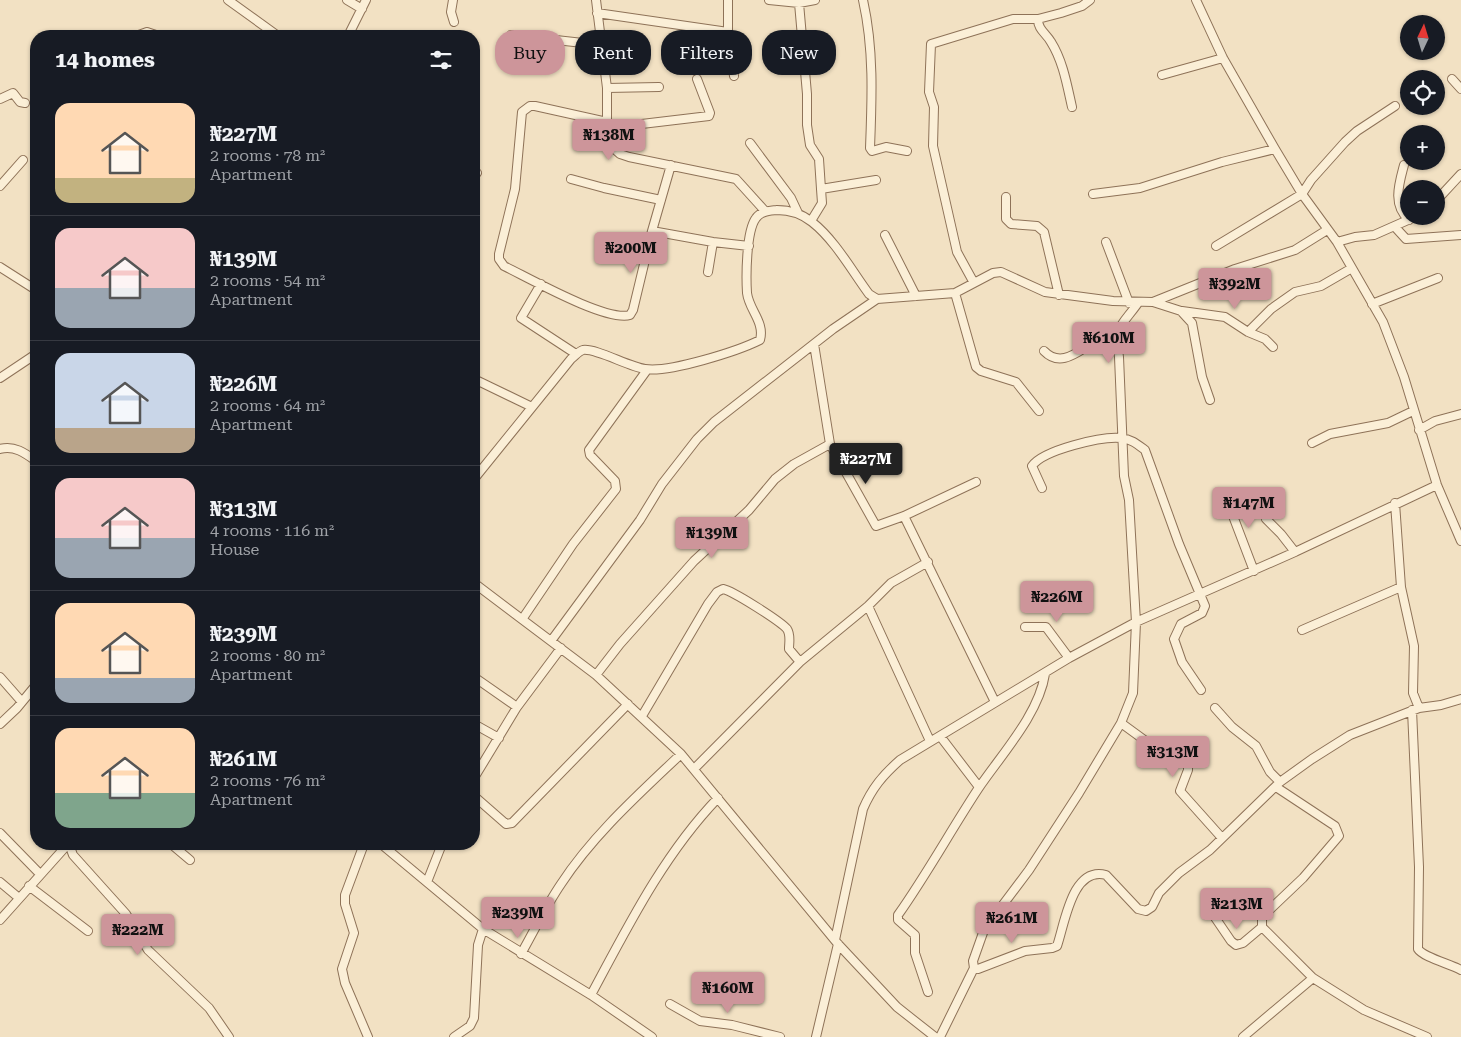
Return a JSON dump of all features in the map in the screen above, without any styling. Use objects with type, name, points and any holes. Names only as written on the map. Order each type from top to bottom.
[{"type":"street","points":[[228,0],[270,30]]},
{"type":"street","points":[[347,0],[362,9]]},
{"type":"street","points":[[351,30],[366,0]]},
{"type":"street","points":[[453,0],[451,12],[454,22]]},
{"type":"street","points":[[596,0],[599,30]]},
{"type":"street","points":[[728,0],[728,30]]},
{"type":"street","points":[[769,0],[799,3],[815,0]]},
{"type":"street","points":[[863,0],[870,29],[872,56],[870,148],[872,151],[886,146],[907,150]]},
{"type":"street","points":[[974,283],[957,252],[933,146],[935,117],[929,92],[930,47],[935,42],[1005,21],[1038,19],[1082,6],[1090,0]]},
{"type":"street","points":[[1196,0],[1223,58],[1275,149],[1302,194],[1337,242],[1383,322],[1404,377],[1437,485],[1461,541]]},
{"type":"street","points":[[799,3],[807,94],[807,125],[810,145],[819,159],[822,203],[811,221]]},
{"type":"street","points":[[597,14],[713,30]]},
{"type":"street","points":[[1038,19],[1040,29],[1051,40],[1057,54],[1072,107]]},
{"type":"street","points":[[1162,75],[1223,58]]},
{"type":"street","points":[[604,75],[607,125],[611,146],[620,154],[740,180],[765,211]]},
{"type":"street","points":[[671,165],[652,231],[633,310],[630,315],[614,316],[504,266],[499,259],[515,189],[522,112],[530,106],[535,106],[607,125],[707,117],[710,113],[697,79]]},
{"type":"street","points":[[1452,79],[1461,89]]},
{"type":"street","points":[[606,88],[659,87]]},
{"type":"street","points":[[2,95],[13,93],[20,102],[25,103]]},
{"type":"street","points":[[1216,246],[1302,194],[1311,180],[1351,137],[1394,106]]},
{"type":"street","points":[[750,143],[791,198],[798,213]]},
{"type":"street","points":[[1093,194],[1140,188],[1222,162],[1275,149]]},
{"type":"street","points":[[0,186],[23,160]]},
{"type":"street","points":[[1445,191],[1461,174]]},
{"type":"street","points":[[571,178],[604,188],[661,200]]},
{"type":"street","points":[[821,189],[876,180]]},
{"type":"street","points":[[1400,180],[1396,196],[1400,207]]},
{"type":"street","points":[[1006,197],[1006,219],[1011,224],[1037,226],[1044,232],[1059,295]]},
{"type":"street","points":[[480,472],[576,354],[582,350],[591,350],[620,363],[647,370],[678,366],[760,340],[762,333],[760,323],[748,302],[747,292],[752,226],[757,217],[765,211],[781,210],[798,213],[811,221],[821,230],[869,294],[877,298],[955,293],[993,273],[1001,272],[1045,292],[1059,295],[1138,304],[1154,302],[1235,269],[1295,250],[1327,230]]},
{"type":"street","points":[[1337,242],[1355,237],[1374,235],[1400,224]]},
{"type":"street","points":[[1395,227],[1402,236],[1411,239],[1461,235]]},
{"type":"street","points":[[652,231],[713,242],[749,246]]},
{"type":"street","points":[[885,234],[916,296]]},
{"type":"street","points":[[708,272],[713,242]]},
{"type":"street","points":[[1106,242],[1129,303]]},
{"type":"street","points":[[0,267],[30,286]]},
{"type":"street","points":[[1248,332],[1271,309],[1295,292],[1321,286],[1352,268]]},
{"type":"street","points":[[1372,304],[1438,278]]},
{"type":"street","points":[[541,284],[521,318],[576,354]]},
{"type":"street","points":[[955,293],[976,367],[981,371],[1016,382],[1039,411]]},
{"type":"street","points":[[551,641],[640,520],[651,499],[698,439],[734,406],[877,298]]},
{"type":"street","points":[[1154,302],[1181,311],[1225,317],[1248,332],[1265,338],[1273,347]]},
{"type":"street","points":[[940,1037],[974,968],[973,961],[984,930],[1029,870],[1079,793],[1121,723],[1133,693],[1136,622],[1129,500],[1124,476],[1120,357],[1117,340],[1119,326],[1138,304]]},
{"type":"street","points":[[1181,311],[1192,323],[1202,377],[1210,400]]},
{"type":"street","points":[[1044,351],[1049,356],[1064,359],[1105,338],[1117,340]]},
{"type":"street","points":[[814,344],[830,444],[872,523],[876,526],[881,526],[976,482]]},
{"type":"street","points":[[0,378],[30,358]]},
{"type":"street","points":[[523,618],[573,544],[616,489],[615,481],[590,455],[589,450],[647,370]]},
{"type":"street","points":[[480,382],[532,408]]},
{"type":"street","points":[[1312,443],[1330,434],[1388,423],[1413,411]]},
{"type":"street","points":[[1419,430],[1435,421],[1461,414]]},
{"type":"street","points":[[1042,488],[1032,466],[1039,459],[1082,444],[1122,438],[1135,442],[1145,450],[1179,544],[1200,593],[1204,611],[1181,624],[1174,639],[1182,662],[1201,690]]},
{"type":"street","points":[[596,675],[620,644],[694,561],[750,510],[775,479],[794,464],[830,444]]},
{"type":"street","points":[[0,449],[11,447],[30,457]]},
{"type":"street","points":[[816,1037],[863,809],[870,792],[881,777],[900,760],[1069,658],[1136,622],[1254,571],[1395,503],[1437,485]]},
{"type":"street","points":[[1225,495],[1254,571]]},
{"type":"street","points":[[1395,503],[1401,587],[1414,646],[1413,693],[1416,709],[1419,867],[1418,949],[1422,954],[1436,958],[1461,970]]},
{"type":"street","points":[[904,516],[995,702]]},
{"type":"street","points":[[1266,519],[1282,534],[1295,552]]},
{"type":"street","points":[[695,768],[800,662],[868,606],[891,583],[928,562]]},
{"type":"street","points":[[480,587],[596,675],[681,754],[695,768],[836,942],[897,1007],[935,1037]]},
{"type":"street","points":[[1302,630],[1401,587]]},
{"type":"street","points":[[642,716],[708,604],[717,592],[723,589],[766,614],[788,630],[790,652],[800,662]]},
{"type":"street","points":[[868,606],[930,741]]},
{"type":"street","points":[[1025,627],[1046,627],[1069,658]]},
{"type":"street","points":[[480,768],[517,707],[561,648]]},
{"type":"street","points":[[928,992],[915,953],[915,935],[902,926],[898,920],[898,915],[979,787],[1015,738],[1040,695],[1045,674]]},
{"type":"street","points":[[0,677],[22,702]]},
{"type":"street","points":[[480,681],[517,707]]},
{"type":"street","points":[[0,724],[30,693]]},
{"type":"street","points":[[974,968],[978,969],[1025,951],[1057,946],[1070,900],[1081,882],[1089,876],[1106,875],[1138,909],[1146,910],[1152,907],[1159,894],[1179,873],[1222,838],[1278,784],[1350,735],[1416,709],[1441,706],[1461,699]]},
{"type":"street","points":[[480,801],[506,824],[512,823],[628,704]]},
{"type":"street","points":[[1215,708],[1232,727],[1256,746],[1278,784],[1335,826],[1339,836],[1297,884],[1262,917],[1262,927],[1313,978],[1364,1010],[1423,1036]]},
{"type":"street","points":[[1121,723],[1147,742],[1189,761],[1180,791],[1222,838]]},
{"type":"street","points":[[480,727],[499,738]]},
{"type":"street","points":[[940,736],[979,787]]},
{"type":"street","points":[[521,954],[561,884],[576,863],[613,821],[681,754]]},
{"type":"street","points":[[591,995],[661,872],[687,833],[718,798]]},
{"type":"street","points":[[0,833],[40,874]]},
{"type":"street","points":[[70,850],[73,856],[126,914],[148,950],[209,1008],[229,1037]]},
{"type":"street","points":[[179,850],[190,860]]},
{"type":"street","points":[[362,850],[345,895],[345,904],[354,933],[344,958],[342,969],[345,983],[368,1037]]},
{"type":"street","points":[[389,850],[484,929],[521,954],[591,995],[652,1037]]},
{"type":"street","points":[[427,882],[440,850]]},
{"type":"street","points":[[0,920],[60,852],[73,856]]},
{"type":"street","points":[[0,882],[18,898]]},
{"type":"street","points":[[29,886],[88,931]]},
{"type":"street","points":[[1214,916],[1231,941],[1236,945],[1243,943],[1262,927]]},
{"type":"street","points":[[456,1037],[470,1026],[474,1018],[477,959],[484,929]]},
{"type":"street","points":[[1243,1037],[1313,978]]},
{"type":"street","points":[[670,1004],[700,1021],[780,1037]]}]
